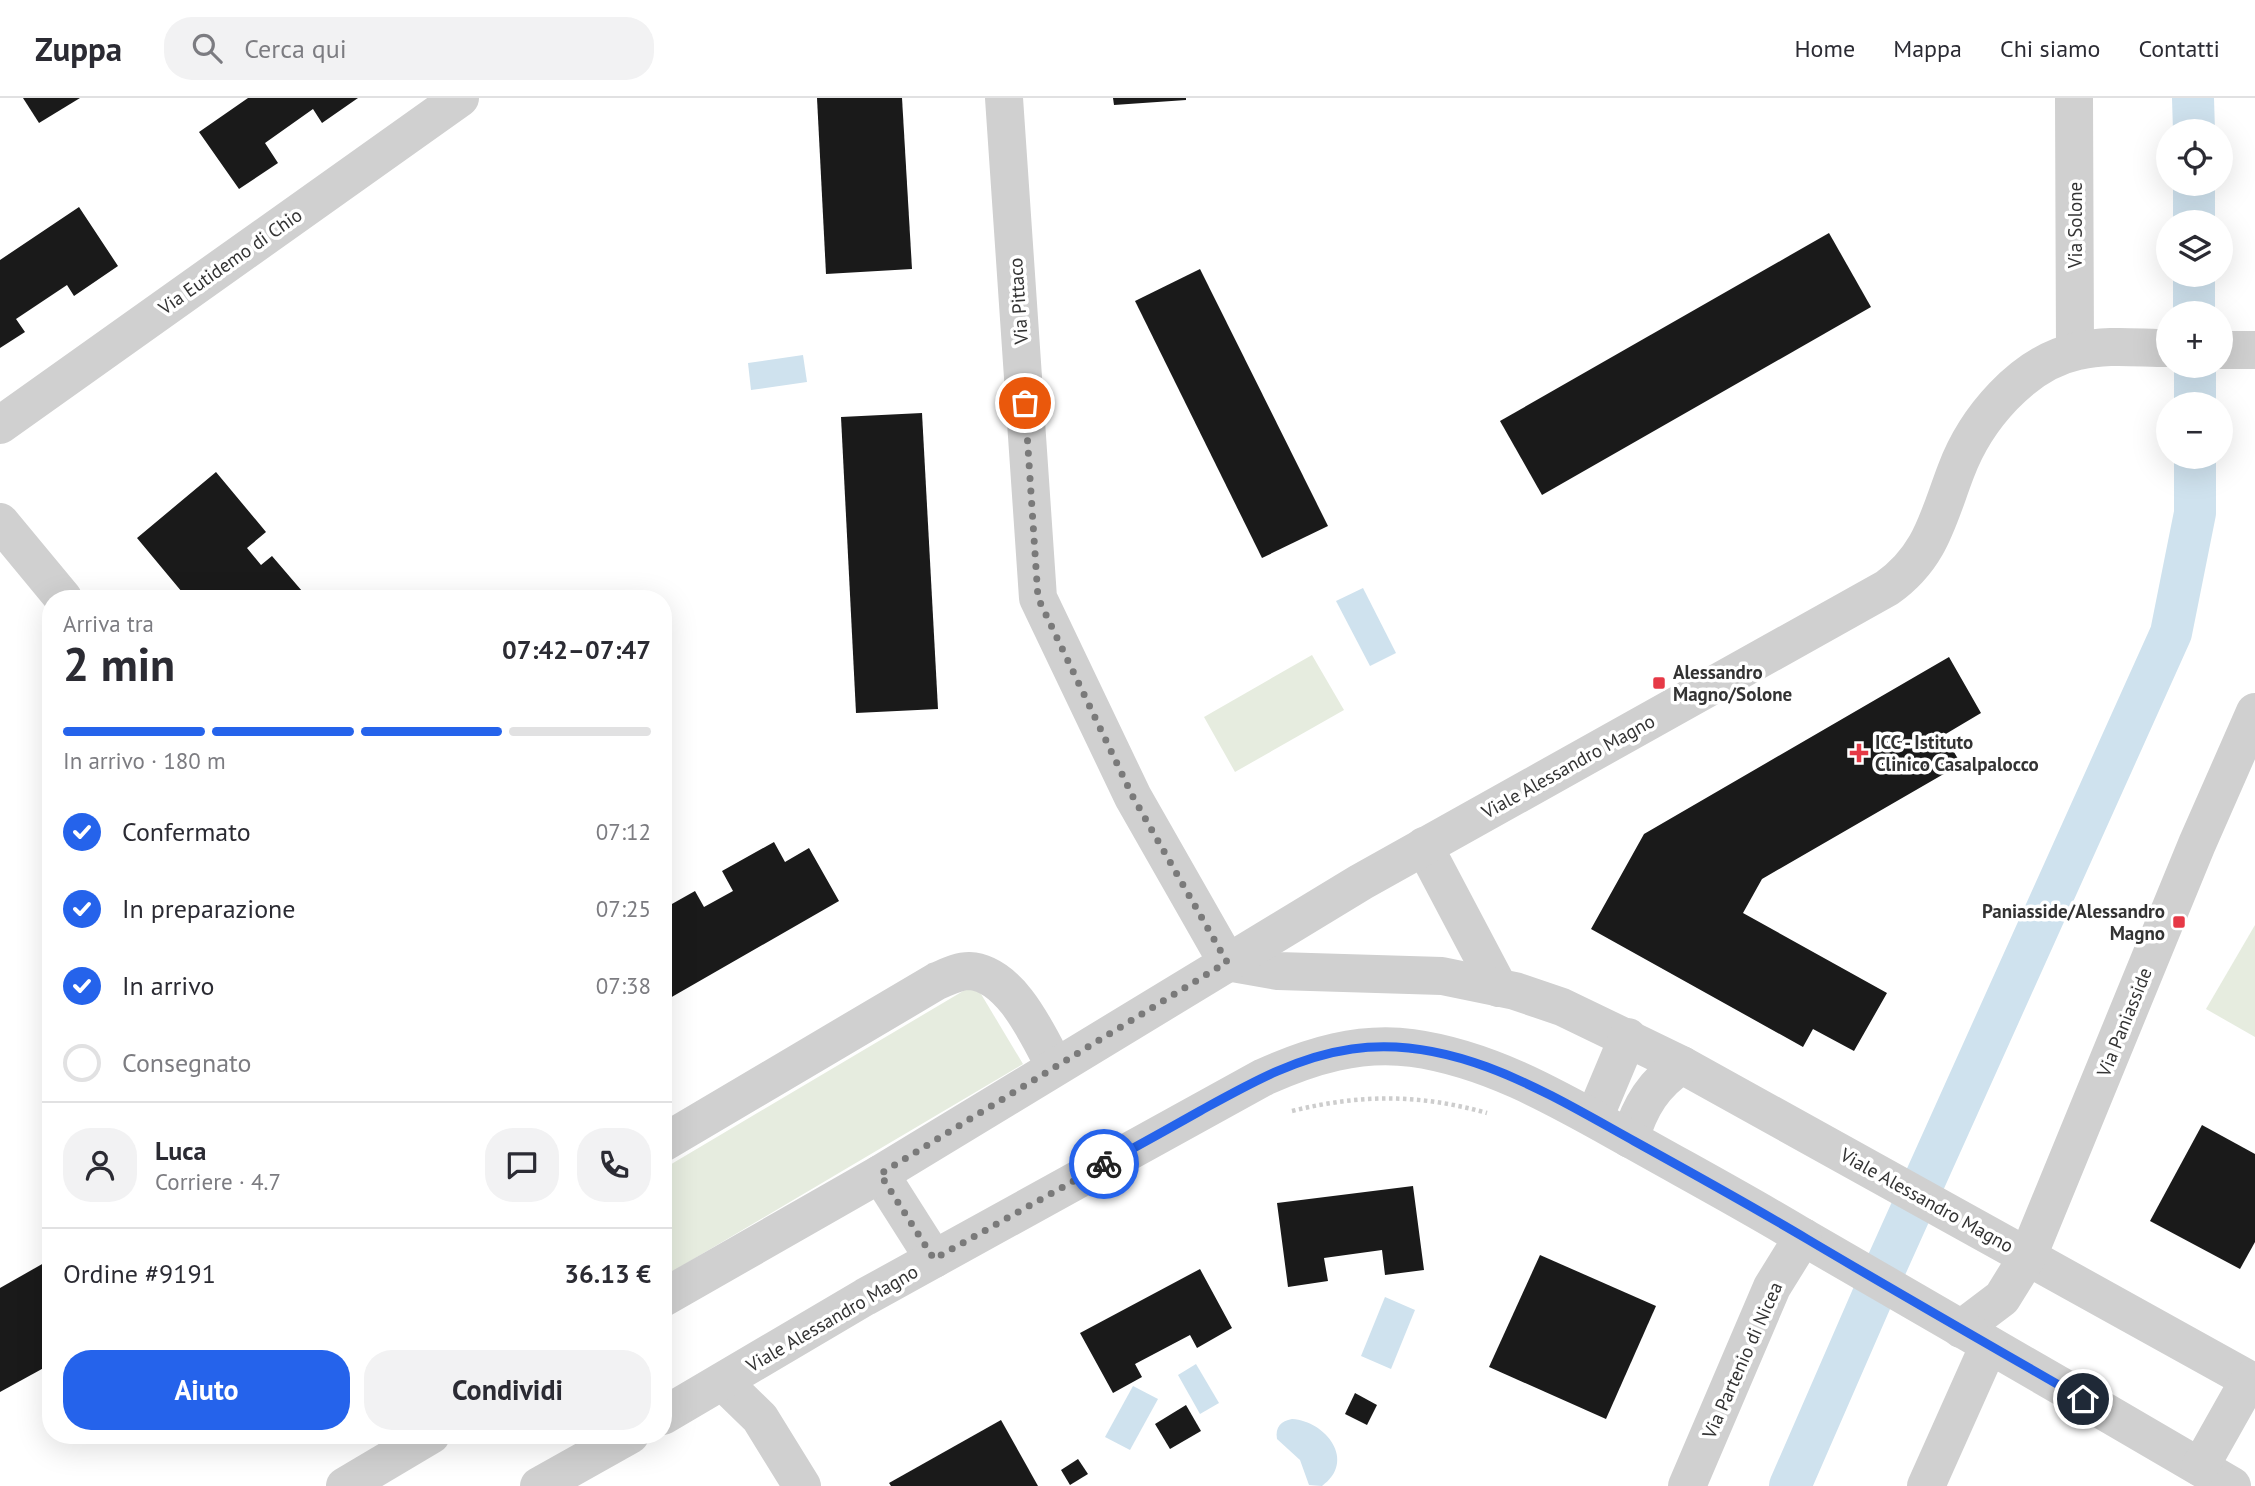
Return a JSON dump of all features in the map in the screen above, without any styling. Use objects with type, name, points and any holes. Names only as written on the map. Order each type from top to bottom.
[{"type":"street","name":"Via Eutidemo di Chio","points":[[0,425],[460,98]]},
{"type":"street","name":"Via Pittaco","points":[[1004,98],[1038,598],[1133,797],[1227,962]]},
{"type":"street","name":"Via Solone","points":[[2074,98],[2075,351]]},
{"type":"street","name":"Viale Alessandro Magno","points":[[672,1293],[880,1174],[1227,962],[1424,846],[1898,580],[1909,570],[1928,543],[1972,436],[1984,419],[2023,379],[2075,351],[2117,347],[2156,348]]},
{"type":"street","points":[[0,522],[56,590]]},
{"type":"street","name":"Via Paniasside","points":[[1975,1337],[2028,1256],[2192,857],[2255,712]]},
{"type":"street","points":[[1424,846],[1499,988]]},
{"type":"street","name":"Viale Alessandro Magno","points":[[1227,962],[1278,971],[1442,976],[1499,988],[1562,1007],[1629,1037],[1682,1065],[2252,1382]]},
{"type":"street","points":[[672,1138],[937,981],[957,973],[978,973],[1004,989],[1028,1018],[1055,1067]]},
{"type":"street","points":[[1594,1118],[1629,1037]]},
{"type":"street","name":"Viale Alessandro Magno","points":[[672,1411],[934,1259],[1247,1085],[1308,1058],[1388,1046],[1449,1056],[1508,1076],[1594,1118],[2216,1476]]},
{"type":"street","points":[[1630,1139],[1649,1094],[1682,1065]]},
{"type":"street","points":[[880,1174],[934,1259]]},
{"type":"street","name":"Via Partenio di Nicea","points":[[1687,1486],[1772,1287],[1818,1246]]},
{"type":"street","points":[[1926,1486],[1975,1337]]},
{"type":"street","points":[[723,1382],[760,1418],[802,1486]]},
{"type":"street","points":[[2216,1476],[2252,1382]]},
{"type":"street","points":[[345,1486],[416,1444]]},
{"type":"street","points":[[540,1486],[614,1444]]},
{"type":"path","points":[[1286,1112],[1333,1101],[1394,1098],[1452,1103],[1497,1116]]},
{"type":"shaded area","points":[[1312,655],[1344,710],[1235,772],[1204,717]]},
{"type":"shaded area","points":[[2255,925],[2255,1037],[2206,1009]]},
{"type":"shaded area","points":[[975,984],[1023,1064],[672,1272],[672,1164]]},
{"type":"water","points":[[803,355],[807,382],[751,390],[748,363]]},
{"type":"water","points":[[1363,588],[1396,653],[1370,666],[1336,601]]},
{"type":"water","points":[[1385,1297],[1415,1310],[1391,1369],[1361,1356]]},
{"type":"water","points":[[1196,1364],[1219,1403],[1200,1414],[1178,1375]]},
{"type":"water","points":[[1133,1386],[1158,1399],[1130,1450],[1105,1437]]},
{"type":"water","points":[[1292,1419],[1316,1427],[1326,1434],[1333,1444],[1337,1465],[1332,1476],[1322,1486],[1309,1485],[1300,1460],[1277,1439],[1280,1425]]},
{"type":"building","points":[[23,98],[80,98],[39,123]]},
{"type":"building","points":[[248,98],[358,98],[322,123],[313,109],[265,143],[278,163],[239,189],[199,132]]},
{"type":"building","points":[[817,98],[902,98],[912,269],[826,274]]},
{"type":"building","points":[[1113,98],[1186,98],[1186,100],[1114,105]]},
{"type":"building","points":[[79,207],[118,266],[74,296],[67,285],[16,319],[25,332],[0,348],[0,260]]},
{"type":"building","points":[[1829,233],[1871,307],[1542,495],[1500,421]]},
{"type":"building","points":[[1200,269],[1328,526],[1262,558],[1135,301]]},
{"type":"building","points":[[922,413],[938,709],[856,713],[841,417]]},
{"type":"building","points":[[216,472],[266,532],[247,548],[261,565],[272,556],[301,590],[180,590],[137,538]]},
{"type":"building","points":[[1949,657],[1981,713],[1944,735],[1961,764],[1762,879],[1743,913],[1887,993],[1854,1051],[1813,1029],[1803,1047],[1591,929],[1644,834]]},
{"type":"building","points":[[774,842],[785,862],[809,848],[839,901],[672,997],[672,904],[695,891],[704,907],[733,891],[722,871]]},
{"type":"building","points":[[2202,1125],[2255,1154],[2255,1242],[2240,1269],[2150,1221]]},
{"type":"building","points":[[1413,1186],[1424,1270],[1385,1275],[1382,1250],[1324,1258],[1328,1281],[1288,1287],[1277,1203]]},
{"type":"building","points":[[1540,1255],[1656,1306],[1606,1419],[1489,1367]]},
{"type":"building","points":[[42,1264],[42,1369],[0,1392],[0,1288]]},
{"type":"building","points":[[1200,1269],[1232,1328],[1197,1348],[1190,1335],[1135,1364],[1142,1377],[1113,1393],[1080,1333]]},
{"type":"building","points":[[1355,1393],[1377,1405],[1367,1425],[1345,1414]]},
{"type":"building","points":[[1186,1405],[1201,1431],[1170,1449],[1155,1424]]},
{"type":"building","points":[[1001,1420],[1038,1486],[891,1486],[889,1483]]},
{"type":"building","points":[[1078,1459],[1088,1474],[1070,1485],[1061,1470]]},
{"type":"waterway","points":[[2193,98],[2194,119]]},
{"type":"waterway","points":[[2194,196],[2194,210]]},
{"type":"waterway","points":[[2194,287],[2194,301]]},
{"type":"waterway","points":[[2195,378],[2195,392]]},
{"type":"waterway","points":[[1790,1486],[2171,633],[2195,513],[2195,469]]},
{"type":"way so far","points":[[1025,403],[1038,598],[1133,797],[1227,962],[880,1174],[934,1259],[1104,1164]]},
{"type":"place","name":"Alessandro Magno/Solone","points":[[1659,683]]},
{"type":"place","name":"ICC - Istituto Clinico Casalpalocco","points":[[1859,753]]},
{"type":"place","name":"Paniasside/Alessandro Magno","points":[[2179,922]]},
{"type":"route","points":[[1104,1164],[1247,1085],[1308,1058],[1351,1049],[1388,1046],[1449,1056],[1485,1066],[1516,1079],[1594,1118],[2083,1399]]}]
